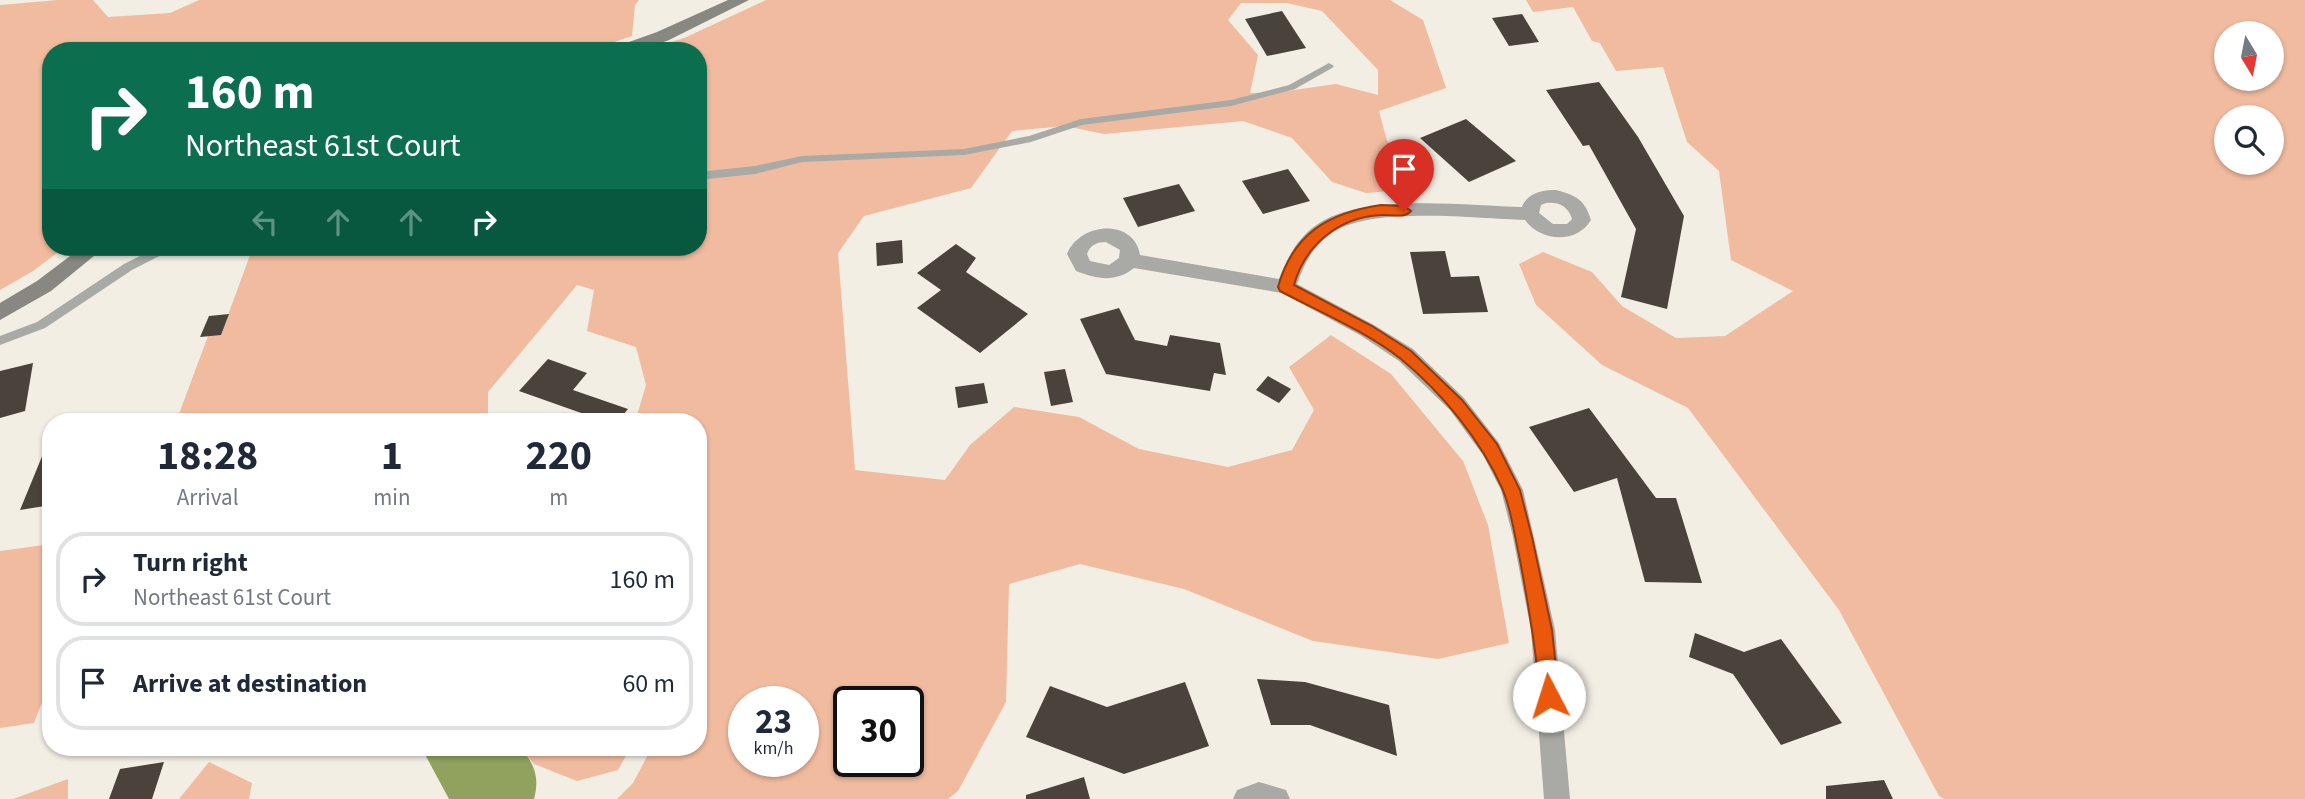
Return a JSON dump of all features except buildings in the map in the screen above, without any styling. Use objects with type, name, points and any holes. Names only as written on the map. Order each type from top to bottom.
[{"type":"street","points":[[646,42],[741,0]]},
{"type":"street","points":[[1286,287],[1293,262],[1313,239],[1330,226],[1354,214],[1381,210],[1530,214]]},
{"type":"street","points":[[0,313],[44,286],[83,256]]},
{"type":"street","points":[[1130,260],[1286,287],[1367,330],[1406,355],[1457,404],[1491,449],[1511,490],[1543,630],[1557,799]]},
{"type":"street","points":[[1246,799],[1259,795],[1277,799]]},
{"type":"lane","points":[[707,175],[755,170],[802,159],[964,152],[1031,139],[1081,122],[1231,103],[1292,87],[1329,66]]},
{"type":"lane","points":[[0,341],[41,325],[128,267],[149,256]]},
{"type":"shaded area","points":[[93,0],[108,17],[170,13],[199,0],[639,0],[635,5],[632,36],[614,42],[42,42],[42,256],[53,256],[0,290],[0,5]]},
{"type":"shaded area","points":[[766,0],[1390,0],[1423,20],[1446,88],[1379,111],[1387,141],[1422,169],[1423,188],[1366,193],[1332,182],[1292,138],[1243,121],[1104,134],[1065,126],[1012,131],[971,188],[864,216],[838,253],[855,470],[945,480],[970,445],[1014,407],[1079,417],[1139,449],[1228,467],[1292,450],[1314,410],[1289,367],[1331,335],[1391,374],[1463,461],[1488,525],[1509,643],[1438,659],[1313,641],[1184,589],[1080,564],[1009,584],[1006,702],[958,791],[948,799],[617,799],[633,783],[647,756],[707,756],[707,413],[638,413],[646,385],[636,347],[587,331],[594,290],[577,285],[488,392],[488,413],[179,413],[208,336],[221,334],[250,256],[707,256],[707,42],[671,42]],"holes":[[[1241,3],[1287,3],[1322,11],[1378,70],[1378,95],[1336,84],[1250,93],[1258,55],[1228,20]]]},
{"type":"shaded area","points":[[1526,0],[2305,0],[2305,799],[1944,799],[1939,796],[1839,610],[1688,408],[1602,365],[1536,305],[1519,264],[1543,252],[1592,272],[1622,306],[1676,338],[1725,336],[1793,291],[1731,260],[1719,171],[1687,142],[1663,67],[1616,71],[1600,43],[1592,41],[1573,7],[1533,12]]},
{"type":"shaded area","points":[[42,545],[42,702],[34,723],[0,728],[0,551]]},
{"type":"shaded area","points":[[426,756],[527,756],[534,771],[534,799],[449,799]]},
{"type":"shaded area","points":[[527,756],[626,756],[618,770],[577,781],[534,764]]},
{"type":"shaded area","points":[[209,762],[252,783],[249,799],[179,799]]},
{"type":"shaded area","points":[[68,779],[68,799],[13,799]]},
{"type":"route","points":[[1404,211],[1381,210],[1354,214],[1330,226],[1313,239],[1293,262],[1286,287],[1367,330],[1406,355],[1457,404],[1491,449],[1511,490],[1524,537],[1543,630],[1549,696]]}]
